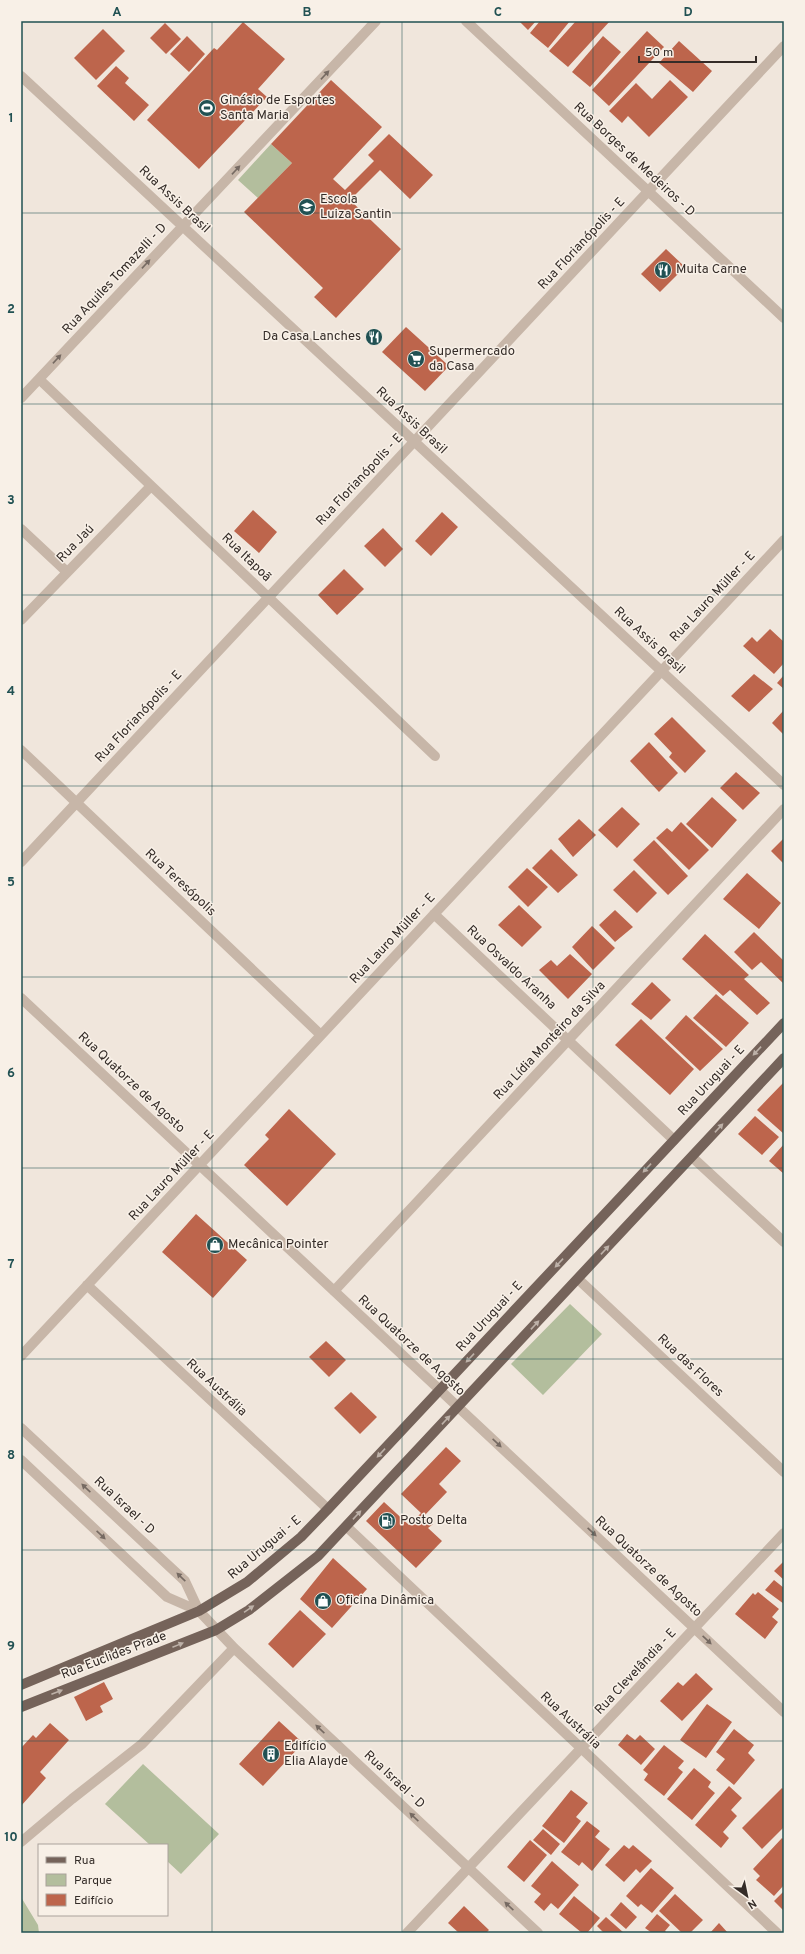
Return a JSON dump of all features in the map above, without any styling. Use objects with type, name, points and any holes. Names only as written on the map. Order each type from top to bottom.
[{"type":"main road","name":"Rua Uruguai - E","points":[[199,1611],[247,1582],[301,1537],[784,1023]]},
{"type":"main road","points":[[216,1630],[249,1610],[287,1582],[318,1556],[784,1058]]},
{"type":"main road","name":"Rua Euclides Prade","points":[[21,1685],[199,1611]]},
{"type":"main road","name":"Rua Euclides Prade","points":[[21,1707],[216,1630]]},
{"type":"street","name":"Rua Aquiles Tomazelli - D","points":[[21,398],[376,21]]},
{"type":"street","name":"Rua Borges de Medeiros - D","points":[[466,21],[784,318]]},
{"type":"street","name":"Rua Florianópolis - E","points":[[21,862],[784,46]]},
{"type":"street","name":"Rua Assis Brasil","points":[[21,76],[784,785]]},
{"type":"street","name":"Rua Itapoã","points":[[39,379],[435,756]]},
{"type":"street","name":"Rua Jaú","points":[[21,620],[151,486]]},
{"type":"street","points":[[21,529],[67,572]]},
{"type":"street","name":"Rua Lauro Müller - E","points":[[21,1356],[784,540]]},
{"type":"street","name":"Rua Teresópolis","points":[[21,750],[321,1035]]},
{"type":"street","name":"Rua Lídia Monteiro da Silva","points":[[334,1291],[784,809]]},
{"type":"street","name":"Rua Osvaldo Aranha","points":[[434,914],[674,1140]]},
{"type":"street","name":"Rua Quatorze de Agosto","points":[[21,998],[784,1712]]},
{"type":"street","points":[[692,1156],[784,1242]]},
{"type":"street","name":"Rua das Flores","points":[[578,1279],[784,1472]]},
{"type":"street","name":"Rua Austrália","points":[[87,1285],[328,1509]]},
{"type":"street","name":"Rua Israel - D","points":[[21,1428],[185,1582],[199,1611],[234,1648],[538,1933]]},
{"type":"street","name":"Rua Israel - D","points":[[21,1460],[167,1597],[199,1611]]},
{"type":"street","name":"Rua Austrália","points":[[346,1527],[777,1933]]},
{"type":"street","name":"Rua Clevelândia - E","points":[[407,1933],[784,1533]]},
{"type":"street","points":[[21,1842],[72,1799],[142,1744],[234,1648]]},
{"type":"green space","points":[[271,144],[292,163],[258,198],[238,180]]},
{"type":"green space","points":[[570,1304],[602,1334],[543,1395],[511,1364]]},
{"type":"green space","points":[[143,1764],[219,1834],[181,1874],[168,1862],[168,1844],[149,1844],[105,1804]]},
{"type":"green space","points":[[21,1897],[38,1925],[39,1933],[21,1933]]},
{"type":"building","points":[[519,21],[536,21],[528,30]]},
{"type":"building","points":[[540,21],[570,21],[548,48],[530,33]]},
{"type":"building","points":[[576,21],[610,21],[568,67],[549,51]]},
{"type":"building","name":"Ginásio de Esportes Santa Maria","points":[[243,22],[285,59],[258,89],[267,97],[199,169],[147,120],[214,48],[217,50]]},
{"type":"building","points":[[165,23],[181,39],[166,54],[150,38]]},
{"type":"building","points":[[103,29],[125,51],[96,80],[74,58]]},
{"type":"building","points":[[647,31],[664,47],[609,106],[592,90]]},
{"type":"building","points":[[187,36],[205,54],[189,72],[170,54]]},
{"type":"building","points":[[603,36],[621,52],[590,87],[572,72]]},
{"type":"building","points":[[679,41],[712,71],[693,92],[659,63]]},
{"type":"building","points":[[116,66],[129,78],[125,83],[149,105],[134,121],[97,86]]},
{"type":"building","name":"Escola Luiza Santin","points":[[331,80],[382,127],[333,179],[345,190],[374,161],[368,155],[389,134],[433,175],[410,199],[380,170],[350,200],[401,249],[336,318],[314,297],[323,288],[244,212],[292,163],[271,144]]},
{"type":"building","points":[[670,80],[688,97],[649,137],[628,116],[622,123],[609,111],[636,83],[652,99]]},
{"type":"building","name":"Muita Carne","points":[[666,249],[685,267],[660,292],[641,274]]},
{"type":"building","name":"Supermercado da Casa","points":[[406,327],[449,366],[425,391],[382,352]]},
{"type":"building","points":[[253,510],[277,532],[259,553],[234,531]]},
{"type":"building","points":[[442,512],[458,527],[431,556],[415,541]]},
{"type":"building","points":[[383,528],[403,549],[385,567],[364,546]]},
{"type":"building","points":[[344,569],[364,589],[337,615],[318,595]]},
{"type":"building","points":[[770,629],[784,642],[784,663],[774,674],[743,646],[752,637],[757,642]]},
{"type":"building","points":[[754,674],[773,689],[749,712],[731,696]]},
{"type":"building","points":[[784,675],[784,689],[777,683]]},
{"type":"building","points":[[784,710],[784,735],[772,723]]},
{"type":"building","points":[[672,717],[706,751],[685,773],[669,757],[672,753],[654,734]]},
{"type":"building","points":[[649,742],[678,773],[659,792],[630,761]]},
{"type":"building","points":[[736,772],[760,793],[743,810],[720,788]]},
{"type":"building","points":[[712,797],[737,820],[712,848],[686,824]]},
{"type":"building","points":[[622,807],[640,824],[617,848],[598,830]]},
{"type":"building","points":[[579,819],[596,835],[573,857],[558,839]]},
{"type":"building","points":[[681,822],[709,850],[689,870],[656,838],[667,828],[672,832]]},
{"type":"building","points":[[784,838],[784,864],[771,851]]},
{"type":"building","points":[[654,840],[688,876],[668,895],[633,860]]},
{"type":"building","points":[[551,849],[578,875],[558,893],[532,868]]},
{"type":"building","points":[[527,868],[548,887],[528,907],[508,887]]},
{"type":"building","points":[[634,870],[657,893],[637,913],[613,890]]},
{"type":"building","points":[[747,873],[781,903],[759,929],[723,899]]},
{"type":"building","points":[[519,905],[542,927],[522,947],[498,925]]},
{"type":"building","points":[[615,910],[633,927],[615,942],[599,925]]},
{"type":"building","points":[[592,926],[615,948],[593,970],[572,947]]},
{"type":"building","points":[[754,932],[784,961],[784,984],[761,962],[752,970],[734,952]]},
{"type":"building","points":[[705,934],[749,975],[744,979],[770,1003],[757,1015],[730,990],[723,996],[682,959]]},
{"type":"building","points":[[570,954],[592,974],[568,999],[539,970],[551,960],[557,966]]},
{"type":"building","points":[[652,982],[671,1000],[651,1020],[631,1004]]},
{"type":"building","points":[[716,994],[749,1023],[726,1047],[693,1018]]},
{"type":"building","points":[[686,1015],[723,1049],[700,1071],[665,1038]]},
{"type":"building","points":[[641,1019],[694,1069],[670,1095],[615,1045]]},
{"type":"building","points":[[784,1082],[784,1134],[757,1110]]},
{"type":"building","points":[[289,1109],[336,1154],[287,1206],[244,1165],[269,1139],[265,1135]]},
{"type":"building","points":[[755,1116],[779,1137],[762,1155],[738,1134]]},
{"type":"building","points":[[784,1144],[784,1174],[769,1161]]},
{"type":"building","points":[[196,1214],[247,1260],[213,1298],[162,1252]]},
{"type":"building","points":[[326,1341],[346,1360],[329,1377],[309,1357]]},
{"type":"building","points":[[351,1392],[377,1417],[360,1434],[334,1408]]},
{"type":"building","points":[[446,1447],[461,1461],[439,1484],[447,1492],[424,1516],[433,1524],[428,1528],[442,1541],[416,1568],[366,1521],[384,1502],[409,1525],[421,1513],[401,1494]]},
{"type":"building","points":[[333,1558],[367,1589],[332,1628],[300,1599]]},
{"type":"building","points":[[784,1561],[784,1580],[774,1571]]},
{"type":"building","points":[[774,1580],[784,1588],[784,1604],[765,1590]]},
{"type":"building","points":[[758,1592],[779,1609],[772,1617],[778,1622],[765,1639],[735,1614],[753,1593],[755,1595]]},
{"type":"building","points":[[300,1610],[326,1634],[293,1668],[268,1644]]},
{"type":"building","points":[[696,1673],[713,1689],[682,1721],[660,1701],[678,1682],[683,1686]]},
{"type":"building","points":[[104,1682],[113,1699],[100,1706],[103,1712],[86,1721],[74,1697]]},
{"type":"building","points":[[707,1704],[732,1722],[706,1758],[680,1740]]},
{"type":"building","name":"Edifício Elia Alayde","points":[[279,1721],[303,1743],[263,1786],[239,1764]]},
{"type":"building","points":[[50,1723],[69,1740],[40,1772],[46,1778],[21,1806],[21,1748],[33,1735],[36,1738]]},
{"type":"building","points":[[734,1729],[754,1745],[748,1753],[755,1760],[734,1785],[716,1770],[725,1759],[716,1752]]},
{"type":"building","points":[[627,1734],[635,1740],[640,1735],[655,1749],[641,1765],[618,1745]]},
{"type":"building","points":[[664,1745],[684,1761],[678,1768],[683,1772],[664,1796],[644,1780],[648,1774],[643,1770]]},
{"type":"building","points":[[694,1768],[711,1782],[708,1787],[715,1793],[692,1820],[667,1799]]},
{"type":"building","points":[[729,1786],[742,1798],[731,1810],[737,1816],[723,1832],[729,1838],[721,1848],[695,1825]]},
{"type":"building","points":[[782,1788],[784,1790],[784,1827],[762,1849],[742,1828]]},
{"type":"building","points":[[571,1790],[588,1803],[576,1817],[581,1821],[564,1843],[542,1826]]},
{"type":"building","points":[[587,1821],[600,1831],[595,1837],[610,1849],[592,1871],[582,1862],[579,1866],[561,1852]]},
{"type":"building","points":[[543,1829],[560,1844],[551,1855],[533,1840]]},
{"type":"building","points":[[782,1838],[784,1840],[784,1885],[774,1896],[756,1880],[760,1876],[753,1869]]},
{"type":"building","points":[[530,1840],[547,1855],[524,1882],[507,1867]]},
{"type":"building","points":[[624,1845],[629,1849],[633,1845],[652,1861],[640,1873],[636,1869],[624,1882],[605,1865]]},
{"type":"building","points":[[552,1861],[579,1885],[558,1909],[551,1903],[544,1911],[534,1902],[541,1894],[531,1886]]},
{"type":"building","points":[[651,1868],[674,1888],[652,1913],[641,1904],[638,1907],[626,1896]]},
{"type":"building","points":[[784,1891],[784,1910],[783,1910],[774,1901]]},
{"type":"building","points":[[675,1894],[703,1920],[690,1933],[682,1933],[659,1911]]},
{"type":"building","points":[[574,1896],[600,1918],[587,1933],[582,1933],[559,1914]]},
{"type":"building","points":[[621,1902],[637,1917],[626,1929],[610,1915]]},
{"type":"building","points":[[464,1906],[489,1930],[486,1933],[459,1933],[448,1923]]},
{"type":"building","points":[[657,1914],[670,1925],[665,1931],[667,1933],[652,1933],[645,1928]]},
{"type":"building","points":[[606,1917],[624,1933],[604,1933],[597,1926]]},
{"type":"building","points":[[719,1923],[728,1933],[710,1933]]},
{"type":"place","name":"Ginásio de Esportes Santa Maria","points":[[207,108]]},
{"type":"place","name":"Escola Luiza Santin","points":[[307,207]]},
{"type":"place","name":"Muita Carne","points":[[663,270]]},
{"type":"place","name":"Da Casa Lanches","points":[[374,337]]},
{"type":"place","name":"Supermercado da Casa","points":[[416,359]]},
{"type":"place","name":"Mecânica Pointer","points":[[215,1245]]},
{"type":"place","name":"Posto Delta","points":[[387,1521]]},
{"type":"place","name":"Oficina Dinâmica","points":[[323,1601]]},
{"type":"place","name":"Edifício Elia Alayde","points":[[271,1754]]}]
